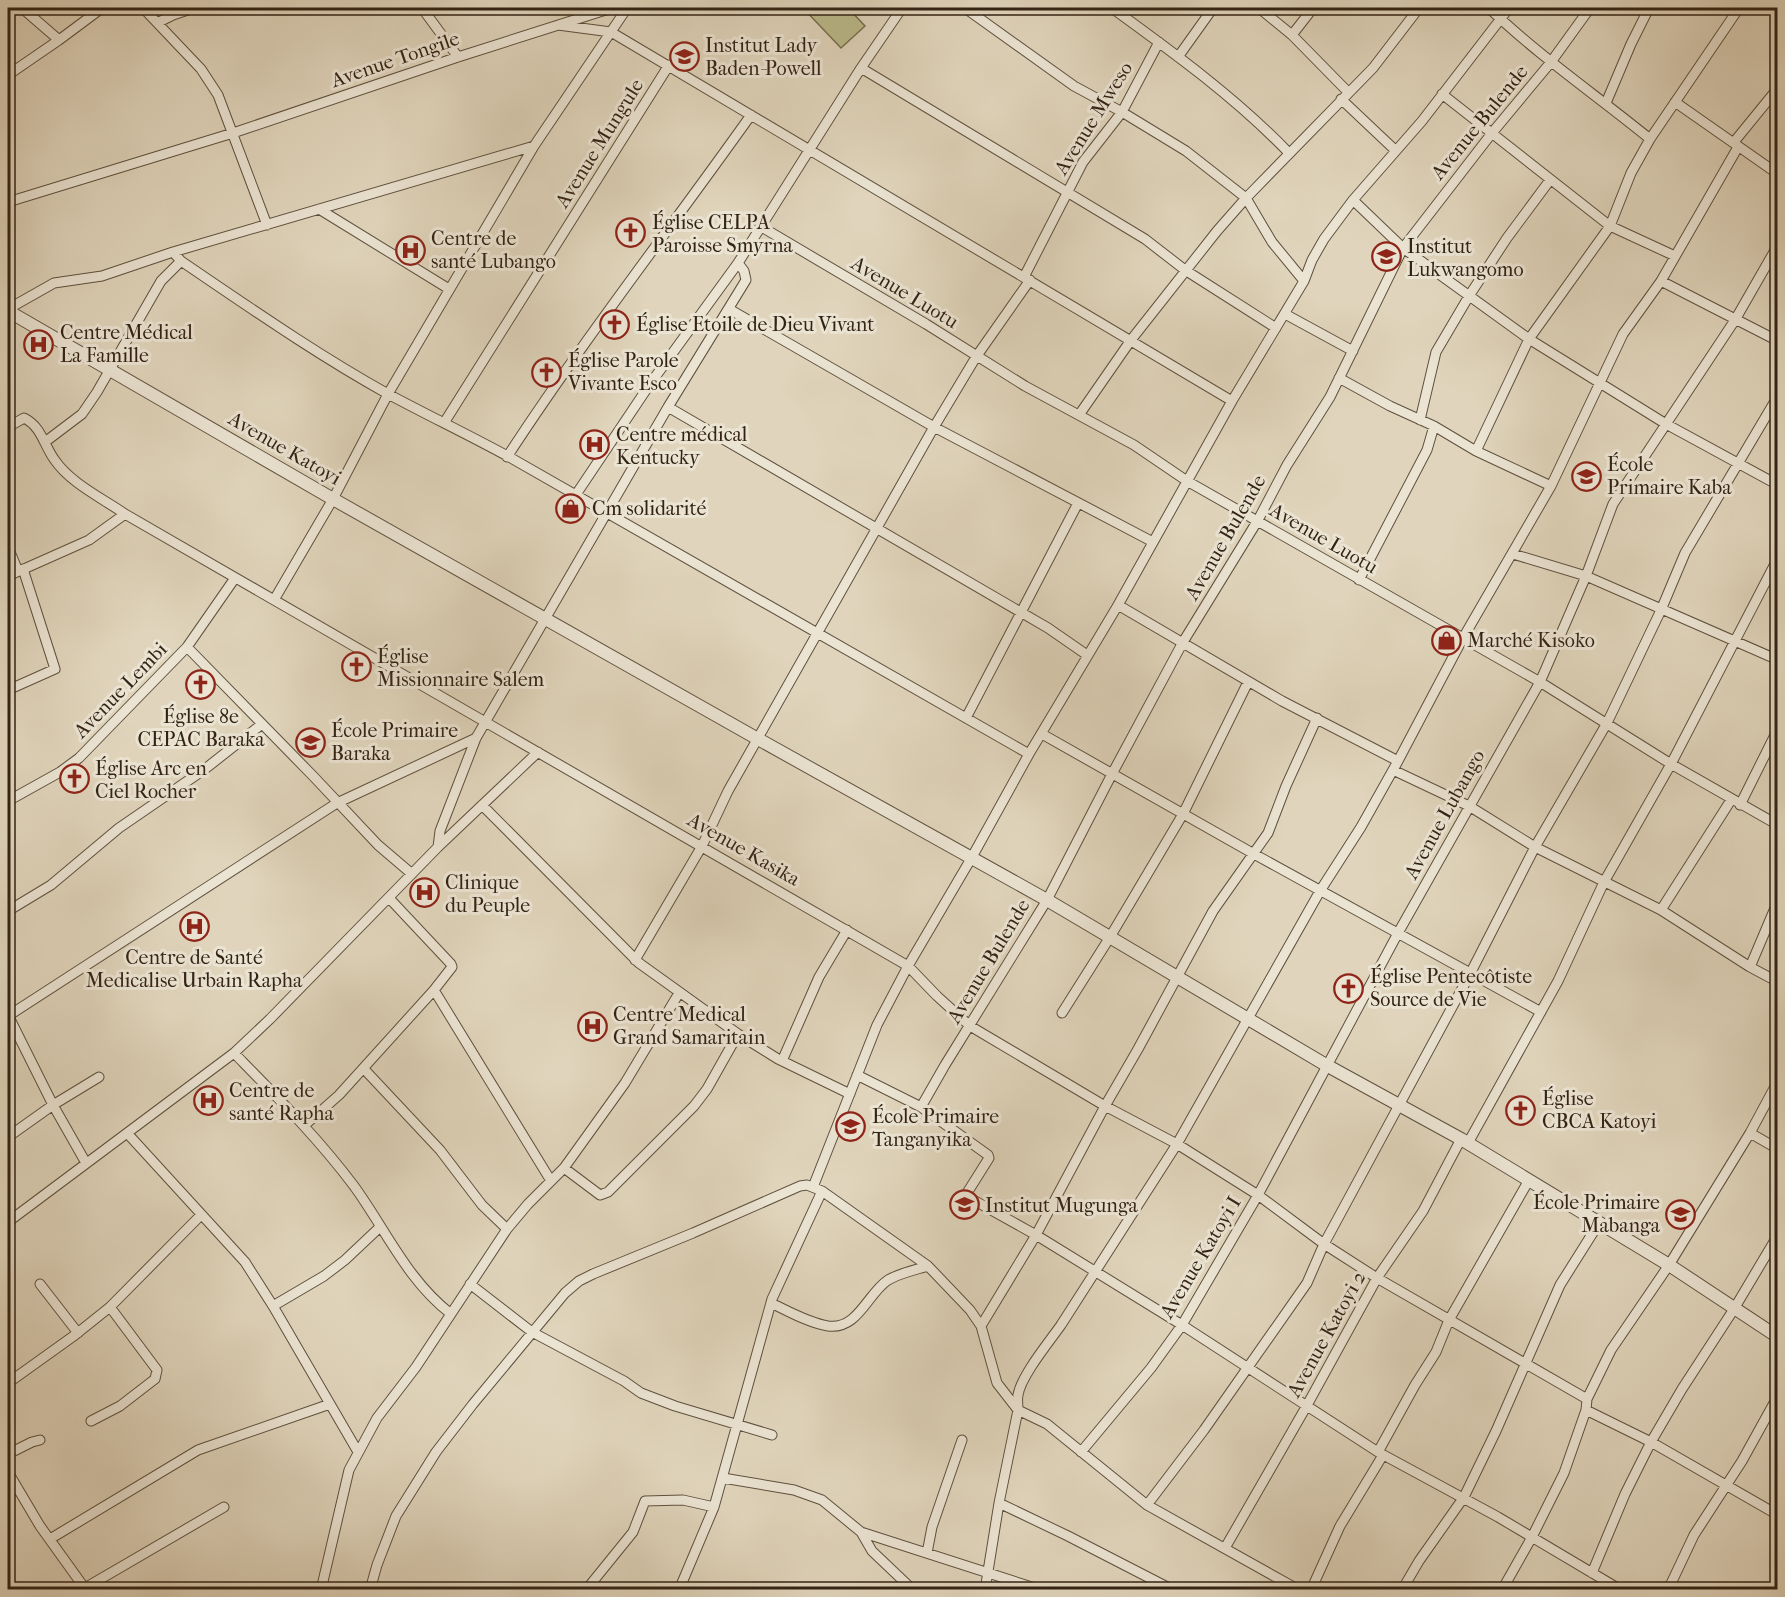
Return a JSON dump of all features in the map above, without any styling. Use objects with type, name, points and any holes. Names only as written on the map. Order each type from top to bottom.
[{"type":"street","points":[[22,8],[59,40]]},
{"type":"street","points":[[8,75],[102,8]]},
{"type":"street","points":[[144,8],[201,69],[218,95],[267,225]]},
{"type":"street","points":[[159,22],[194,8]]},
{"type":"street","points":[[422,8],[458,57]]},
{"type":"street","points":[[558,25],[612,8]]},
{"type":"street","points":[[274,600],[333,499],[388,394],[534,146],[627,8]]},
{"type":"street","points":[[575,496],[650,384],[738,263],[861,68],[902,8]]},
{"type":"street","points":[[965,8],[1074,86],[1186,151],[1246,198],[1272,242],[1304,281]]},
{"type":"street","points":[[1112,8],[1159,42],[1258,121],[1289,153]]},
{"type":"street","points":[[1178,57],[1213,8]]},
{"type":"street","points":[[1259,8],[1292,35],[1395,150]]},
{"type":"street","points":[[1292,35],[1313,8]]},
{"type":"street","points":[[1079,415],[1131,340],[1185,270],[1246,198],[1372,68],[1419,8]]},
{"type":"street","points":[[1489,8],[1551,62],[1650,138]]},
{"type":"street","points":[[679,1588],[714,1507],[771,1303],[818,1189],[850,1094],[877,1025],[908,966],[1029,754],[1118,605],[1232,401],[1304,281],[1312,260],[1324,239],[1353,200],[1422,121],[1509,8]]},
{"type":"street","name":"Avenue Bulende","points":[[921,1107],[1047,900],[1183,642],[1258,520],[1287,465],[1330,397],[1403,248],[1492,133],[1551,62],[1590,8]]},
{"type":"street","points":[[1606,103],[1649,8]]},
{"type":"street","points":[[1476,451],[1529,339],[1610,226],[1631,173],[1650,138],[1739,8]]},
{"type":"street","name":"Avenue Tongile","points":[[8,202],[233,133],[558,25],[611,32],[1232,401]]},
{"type":"street","name":"Avenue Mweso","points":[[635,960],[702,846],[712,820],[815,634],[934,427],[1027,278],[1083,162],[1122,112],[1159,42]]},
{"type":"street","name":"Avenue Mungule","points":[[444,423],[669,65]]},
{"type":"street","points":[[861,68],[1145,239],[1185,270],[1276,327]]},
{"type":"street","points":[[985,1590],[999,1503],[1018,1410],[1017,1395],[1022,1383],[1177,1144],[1320,891],[1396,766],[1463,638],[1551,486],[1623,334],[1661,281],[1736,145],[1778,88]]},
{"type":"street","points":[[1442,94],[1610,226],[1675,256]]},
{"type":"street","points":[[1675,102],[1778,174]]},
{"type":"street","points":[[507,457],[564,371],[751,115]]},
{"type":"street","points":[[8,310],[54,283],[102,276],[172,252],[534,146]]},
{"type":"street","points":[[1420,420],[1436,352],[1507,238],[1550,180]]},
{"type":"street","points":[[1353,200],[1403,248],[1529,339],[1666,424],[1778,485]]},
{"type":"street","points":[[319,208],[449,289]]},
{"type":"street","name":"Avenue Luotu","points":[[760,226],[926,324],[976,357],[1134,446],[1187,481],[1540,682],[1671,764],[1778,825]]},
{"type":"street","name":"Avenue Lubango","points":[[1326,1065],[1540,682],[1586,576],[1613,504],[1735,320],[1778,245]]},
{"type":"street","points":[[172,252],[181,261],[307,346],[388,394],[507,457],[1029,754]]},
{"type":"street","points":[[45,442],[82,414],[161,280],[181,261]]},
{"type":"street","points":[[438,847],[440,831],[476,738],[668,406],[746,280],[738,263]]},
{"type":"street","points":[[1661,281],[1778,341]]},
{"type":"street","points":[[729,309],[934,427],[1153,542]]},
{"type":"street","name":"Avenue Katoyi","points":[[8,310],[333,499],[972,857],[1326,1065],[1465,1141],[1669,1265],[1778,1337]]},
{"type":"street","points":[[1285,314],[1353,351]]},
{"type":"street","points":[[1339,378],[1434,426],[1476,451],[1551,486]]},
{"type":"street","points":[[1148,1506],[1307,1283],[1324,1244],[1470,974],[1535,847],[1607,723],[1661,610],[1685,553],[1778,396]]},
{"type":"street","points":[[668,406],[1048,628],[1087,655]]},
{"type":"street","name":"Avenue Kasika","points":[[8,427],[24,418],[36,427],[54,460],[64,471],[125,514],[908,966],[970,1026],[1105,1106],[1177,1144],[1258,1195],[1324,1244],[1377,1278],[1587,1399]]},
{"type":"street","points":[[1359,580],[1427,450],[1434,426]]},
{"type":"street","points":[[966,718],[1078,503]]},
{"type":"street","points":[[8,576],[89,540],[125,514]]},
{"type":"street","points":[[8,547],[20,570],[56,669],[8,690]]},
{"type":"street","points":[[1513,554],[1586,576],[1778,660]]},
{"type":"street","name":"Avenue Katoyi 2","points":[[1226,1548],[1377,1278],[1423,1211],[1541,1012],[1560,977],[1604,882],[1671,764],[1778,558]]},
{"type":"street","name":"Avenue Lembi","points":[[8,801],[60,772],[79,758],[187,647],[235,578]]},
{"type":"street","points":[[1118,605],[1248,682],[1317,718],[1396,766],[1469,806],[1535,847],[1661,910],[1750,967],[1778,982]]},
{"type":"street","points":[[187,647],[378,845],[412,874]]},
{"type":"street","points":[[1062,1013],[1183,814],[1248,682]]},
{"type":"street","points":[[981,1326],[1036,1235],[1105,1106],[1224,894],[1268,833],[1286,786],[1317,718]]},
{"type":"street","points":[[8,911],[51,885],[119,828],[205,770],[262,724]]},
{"type":"street","points":[[1740,805],[1778,729]]},
{"type":"street","points":[[1042,734],[1320,891],[1541,1012]]},
{"type":"street","points":[[86,1163],[53,1105],[8,1015],[337,803],[476,738]]},
{"type":"street","points":[[8,1222],[234,1053],[438,847],[538,752]]},
{"type":"street","points":[[1661,910],[1731,800]]},
{"type":"street","points":[[482,805],[635,960],[738,1034],[782,1061],[850,1094]]},
{"type":"street","points":[[305,1125],[364,1069],[451,970],[451,964],[389,898]]},
{"type":"street","points":[[1750,967],[1778,901]]},
{"type":"street","points":[[782,1061],[819,977],[848,930]]},
{"type":"street","points":[[434,990],[551,1181]]},
{"type":"street","points":[[321,1590],[346,1480],[358,1452],[378,1418],[416,1367],[507,1229],[564,1168],[625,1083],[679,993]]},
{"type":"street","points":[[564,1168],[600,1195],[608,1192],[694,1106],[707,1089],[738,1034]]},
{"type":"street","points":[[234,1053],[305,1125],[355,1187],[416,1280],[434,1301],[451,1314]]},
{"type":"street","name":"Avenue Katoyi I","points":[[1081,1452],[1149,1371],[1182,1324],[1258,1195],[1326,1065]]},
{"type":"street","points":[[364,1069],[440,1150],[482,1205],[507,1229]]},
{"type":"street","points":[[857,1075],[921,1107],[989,1156],[967,1193],[968,1197],[1036,1235],[1182,1324],[1381,1454],[1464,1497],[1621,1590]]},
{"type":"street","points":[[8,1137],[53,1105],[99,1077]]},
{"type":"street","points":[[1502,1590],[1564,1473],[1586,1410],[1587,1399],[1611,1350],[1669,1265],[1750,1133],[1778,1081]]},
{"type":"street","points":[[127,1133],[244,1262],[273,1306],[358,1452]]},
{"type":"street","points":[[1750,1133],[1778,1149]]},
{"type":"street","points":[[1311,1590],[1340,1526],[1381,1454],[1415,1385],[1436,1352],[1449,1320],[1529,1180]]},
{"type":"street","points":[[370,1590],[388,1533],[402,1504],[440,1446],[565,1293],[579,1281],[693,1233],[777,1194],[807,1185],[818,1189],[928,1266],[970,1310],[981,1326],[993,1373],[1003,1392],[1018,1410],[1047,1425],[1148,1506],[1299,1590]]},
{"type":"street","points":[[8,1383],[110,1308],[201,1215]]},
{"type":"street","points":[[1402,1590],[1419,1561],[1464,1497],[1526,1365],[1558,1289],[1599,1223]]},
{"type":"street","points":[[273,1306],[338,1266],[380,1227]]},
{"type":"street","points":[[1592,1573],[1625,1494],[1651,1442],[1778,1235]]},
{"type":"street","points":[[771,1303],[826,1326],[842,1325],[851,1321],[880,1286],[890,1279],[928,1266]]},
{"type":"street","points":[[40,1284],[78,1333]]},
{"type":"street","points":[[470,1284],[532,1332],[624,1381],[641,1393],[675,1406],[772,1435]]},
{"type":"street","points":[[91,1420],[120,1406],[155,1379],[157,1374],[157,1370],[110,1308]]},
{"type":"street","points":[[1668,1590],[1694,1534],[1726,1487],[1778,1396]]},
{"type":"street","points":[[50,1539],[198,1450],[330,1404]]},
{"type":"street","points":[[1586,1410],[1651,1442],[1778,1515]]},
{"type":"street","points":[[8,1454],[40,1440]]},
{"type":"street","points":[[927,1553],[932,1527],[962,1440]]},
{"type":"street","points":[[8,1472],[50,1539],[86,1589],[224,1507]]},
{"type":"street","points":[[723,1478],[794,1490],[822,1500],[861,1532],[872,1551],[913,1590]]},
{"type":"street","points":[[586,1590],[633,1532],[645,1501],[683,1500],[714,1507]]},
{"type":"street","points":[[999,1503],[1173,1590]]},
{"type":"street","points":[[861,1532],[1041,1590]]},
{"type":"street","points":[[1771,1590],[1778,1578]]},
{"type":"street","points":[[1600,1590],[1606,1581]]},
{"type":"green space","points":[[803,8],[848,8],[865,26],[841,48]]},
{"type":"place","name":"Institut Lady Baden-Powell","points":[[684,56]]},
{"type":"place","name":"Église CELPA Paroisse Smyrna","points":[[631,233]]},
{"type":"place","name":"Centre de santé Lubango","points":[[410,250]]},
{"type":"place","name":"Institut Lukwangomo","points":[[1386,257]]},
{"type":"place","name":"Église Etoile de Dieu Vivant","points":[[615,324]]},
{"type":"place","name":"Centre Médical La Famille","points":[[39,344]]},
{"type":"place","name":"Église Parole Vivante Esco","points":[[547,372]]},
{"type":"place","name":"Centre médical Kentucky","points":[[595,445]]},
{"type":"place","name":"École Primaire Kaba","points":[[1586,476]]},
{"type":"place","name":"Cm solidarité","points":[[571,508]]},
{"type":"place","name":"Marché Kisoko","points":[[1446,640]]},
{"type":"place","name":"Église Missionnaire Salem","points":[[356,667]]},
{"type":"place","name":"Église 8e CEPAC Baraka","points":[[201,685]]},
{"type":"place","name":"École Primaire Baraka","points":[[310,742]]},
{"type":"place","name":"Église Arc en Ciel Rocher","points":[[74,779]]},
{"type":"place","name":"Clinique du Peuple","points":[[424,893]]},
{"type":"place","name":"Centre de Santé Medicalise Urbain Rapha","points":[[194,926]]},
{"type":"place","name":"Église Pentecôtiste Source de Vie","points":[[1349,988]]},
{"type":"place","name":"Centre Medical Grand Samaritain","points":[[592,1026]]},
{"type":"place","name":"Centre de santé Rapha","points":[[208,1101]]},
{"type":"place","name":"Église CBCA Katoyi","points":[[1521,1110]]},
{"type":"place","name":"École Primaire Tanganyika","points":[[851,1127]]},
{"type":"place","name":"Institut Mugunga","points":[[964,1205]]},
{"type":"place","name":"École Primaire Mabanga","points":[[1681,1214]]}]
